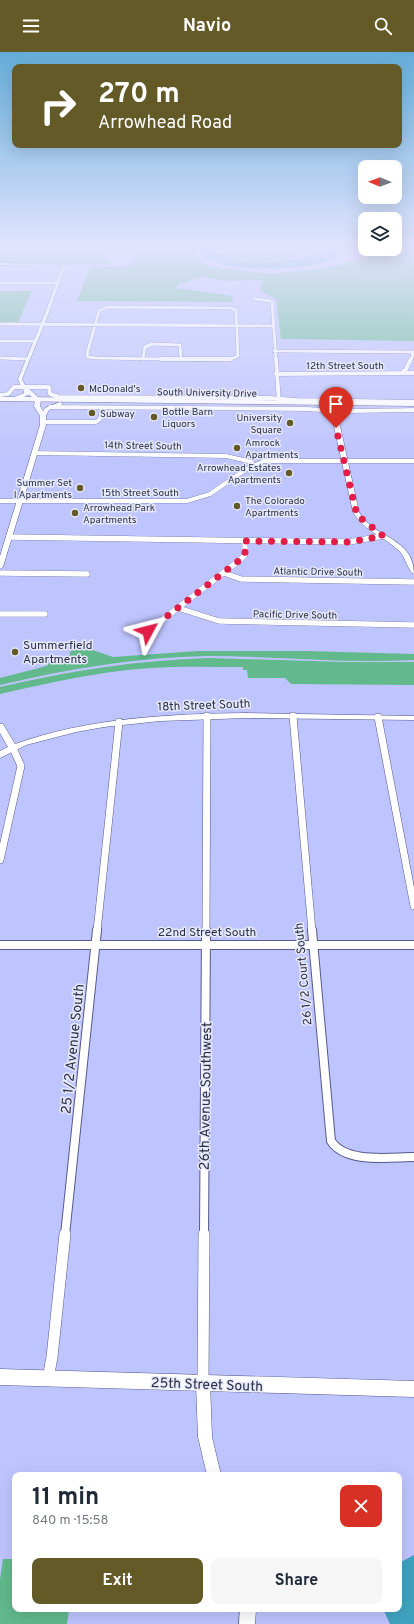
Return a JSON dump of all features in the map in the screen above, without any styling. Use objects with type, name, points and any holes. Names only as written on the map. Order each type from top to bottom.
[{"type":"main road","points":[[9,400],[24,396],[27,392],[24,387]]},
{"type":"main road","name":"South University Drive","points":[[0,399],[38,402],[62,406],[99,406],[140,401],[146,403],[279,402]]},
{"type":"main road","name":"South University Drive","points":[[0,403],[140,401],[279,402],[333,407],[414,406]]},
{"type":"main road","points":[[43,419],[47,409],[50,407],[62,406]]},
{"type":"main road","name":"South University Drive","points":[[333,407],[414,406]]},
{"type":"main road","name":"25th Street South","points":[[0,1378],[414,1389]]},
{"type":"street","points":[[0,567],[43,419],[38,402],[24,387],[20,379],[44,318]]},
{"type":"street","points":[[97,318],[87,354],[88,357],[229,360],[237,357],[239,348],[237,318]]},
{"type":"street","points":[[273,318],[279,402],[297,400],[414,406]]},
{"type":"street","points":[[0,324],[273,326]]},
{"type":"street","points":[[0,341],[34,341]]},
{"type":"street","points":[[143,359],[143,353],[148,345],[167,344],[175,344],[181,347],[181,359]]},
{"type":"street","points":[[274,351],[412,353],[413,354],[403,372]]},
{"type":"street","points":[[0,358],[28,359]]},
{"type":"street","name":"12th Street South","points":[[276,374],[414,373]]},
{"type":"street","points":[[0,395],[8,394],[14,387],[49,387],[50,394],[59,397],[140,401]]},
{"type":"street","points":[[43,419],[96,422],[100,419],[99,406],[304,409],[333,407],[357,515],[398,546],[407,555],[414,572]]},
{"type":"street","name":"14th Street South","points":[[34,453],[226,456],[252,462]]},
{"type":"street","name":"15th Street South","points":[[0,501],[187,501],[210,494],[245,470],[264,461],[414,462]]},
{"type":"street","points":[[9,537],[349,542],[383,536]]},
{"type":"street","points":[[148,631],[245,555],[245,541]]},
{"type":"street","name":"Atlantic Drive South","points":[[224,572],[241,579],[414,582]]},
{"type":"street","points":[[0,573],[87,574]]},
{"type":"street","name":"Pacific Drive South","points":[[178,608],[219,621],[414,625]]},
{"type":"street","points":[[0,614],[45,614]]},
{"type":"street","name":"18th Street South","points":[[0,755],[13,748],[58,734],[142,719],[207,716],[414,718]]},
{"type":"street","name":"26th Avenue Southwest","points":[[207,716],[203,1384],[205,1437],[213,1472]]},
{"type":"street","name":"26 1/2 Court South","points":[[294,716],[331,1141],[335,1148],[343,1153],[355,1156],[414,1157]]},
{"type":"street","points":[[378,717],[414,906]]},
{"type":"street","name":"25 1/2 Avenue South","points":[[48,1379],[52,1357],[119,722]]},
{"type":"street","points":[[0,726],[13,748],[21,766],[0,860]]},
{"type":"street","name":"22nd Street South","points":[[0,945],[414,945]]},
{"type":"street","points":[[247,1624],[248,1612]]},
{"type":"green space","points":[[0,318],[20,318],[18,322],[0,322]]},
{"type":"green space","points":[[278,318],[414,318],[414,341],[281,339]]},
{"type":"green space","points":[[72,643],[113,657],[198,651],[305,651],[414,654],[414,660],[362,661],[233,656],[181,657],[129,661],[77,669],[0,685],[0,678],[43,667],[49,663],[66,661],[69,659]]},
{"type":"green space","points":[[209,658],[344,662],[414,662],[414,685],[291,684],[285,678],[248,678],[247,670],[243,670],[243,667],[174,667],[113,672],[0,694],[0,687],[78,671],[156,661]]},
{"type":"green space","points":[[3,1559],[12,1559],[12,1612],[69,1612],[67,1624],[0,1624],[0,1579]]},
{"type":"water","points":[[414,1555],[414,1624],[390,1624],[384,1612],[402,1612],[402,1561]]},
{"type":"place","name":"McDonald's","points":[[81,388]]},
{"type":"place","name":"Subway","points":[[92,413]]},
{"type":"place","name":"Bottle Barn Liquors","points":[[154,417]]},
{"type":"place","name":"University Square","points":[[290,423]]},
{"type":"place","name":"Amrock Apartments","points":[[237,448]]},
{"type":"place","name":"Arrowhead Estates Apartments","points":[[289,473]]},
{"type":"place","name":"Summer Set I Apartments","points":[[80,488]]},
{"type":"place","name":"The Colorado Apartments","points":[[237,506]]},
{"type":"place","name":"Arrowhead Park Apartments","points":[[75,513]]},
{"type":"place","name":"Summerfield Apartments","points":[[15,652]]},
{"type":"route","points":[[148,631],[241,559],[245,555],[245,541],[349,542],[363,541],[383,536],[371,528],[357,515],[336,428]]}]
